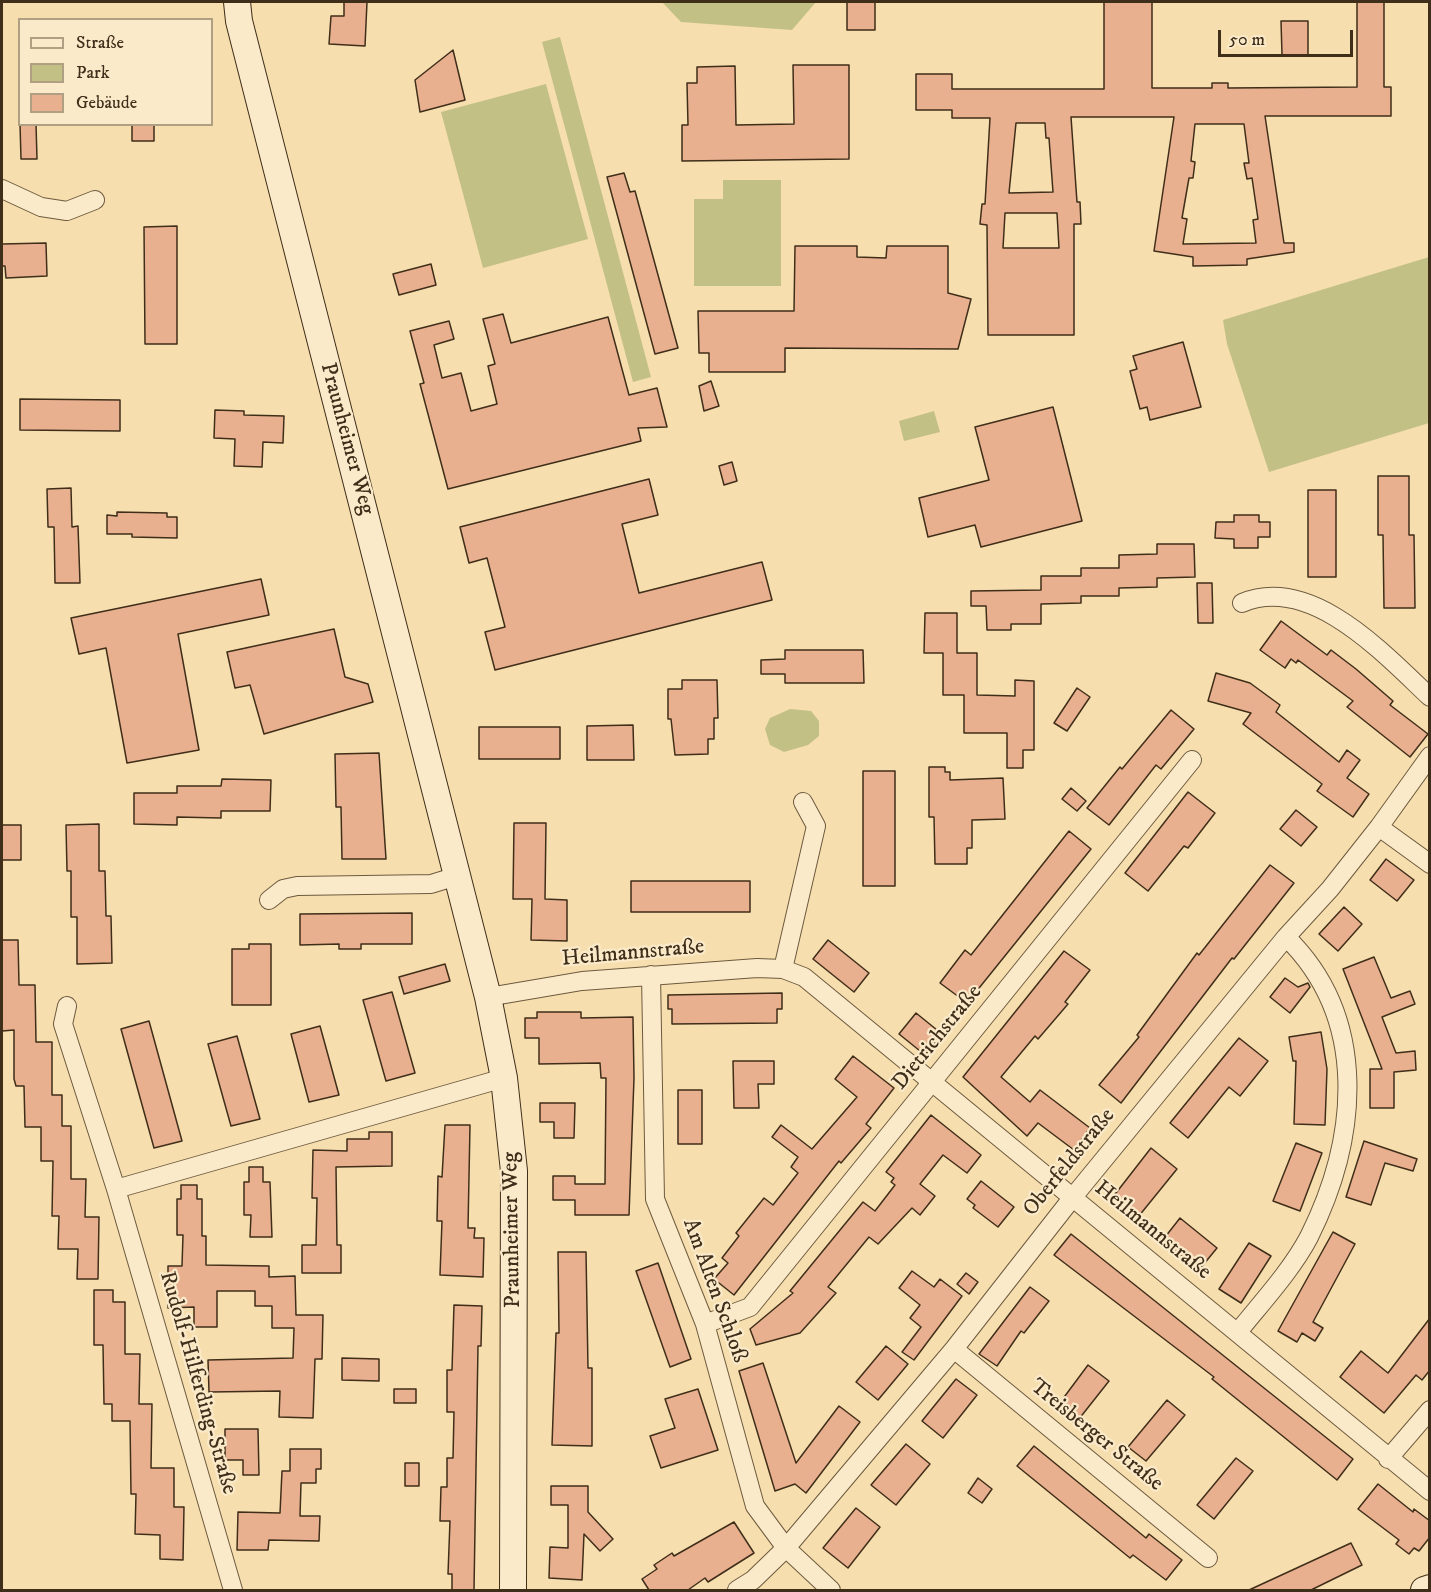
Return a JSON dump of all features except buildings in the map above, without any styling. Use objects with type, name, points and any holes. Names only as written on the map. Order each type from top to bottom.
[{"type":"main road","name":"Praunheimer Weg","points":[[236,8],[488,997],[504,1078],[514,1171],[513,1590]]},
{"type":"main road","points":[[1424,1590],[1430,1588]]},
{"type":"street","points":[[2,189],[41,207],[67,212],[95,200]]},
{"type":"street","points":[[1242,603],[1258,596],[1295,597],[1338,618],[1430,696]]},
{"type":"street","name":"Oberfeldstraße","points":[[737,1590],[753,1580],[786,1548],[954,1349],[1073,1197],[1286,937],[1330,889],[1379,827],[1430,756]]},
{"type":"street","name":"Dietrichstraße","points":[[705,1324],[750,1307],[932,1085],[1192,760]]},
{"type":"street","points":[[783,969],[816,826],[803,802]]},
{"type":"street","points":[[1379,827],[1430,864]]},
{"type":"street","points":[[269,900],[284,889],[297,886],[431,884],[457,876]]},
{"type":"street","points":[[1238,1332],[1308,1238],[1335,1169],[1348,1110],[1348,1057],[1335,1011],[1307,957],[1286,937]]},
{"type":"street","name":"Heilmannstraße","points":[[488,997],[582,981],[757,968],[783,969],[804,977],[932,1085],[1073,1197],[1388,1459],[1430,1491]]},
{"type":"street","name":"Am Alten Schloß","points":[[651,975],[655,1199],[705,1324],[755,1506],[786,1548],[831,1590]]},
{"type":"street","name":"Rudolf-Hilferding-Straße","points":[[67,1006],[63,1024],[116,1190],[233,1590]]},
{"type":"street","points":[[116,1190],[504,1078]]},
{"type":"street","name":"Treisberger Straße","points":[[954,1349],[1208,1558]]},
{"type":"street","points":[[1388,1459],[1430,1410]]},
{"type":"green space","points":[[662,2],[816,2],[792,30],[681,22]]},
{"type":"green space","points":[[560,37],[651,377],[633,382],[542,42]]},
{"type":"green space","points":[[546,84],[588,239],[483,268],[441,112]]},
{"type":"green space","points":[[723,180],[781,180],[781,286],[694,286],[694,199],[723,199]]},
{"type":"green space","points":[[1429,257],[1429,423],[1269,472],[1227,344],[1223,320]]},
{"type":"green space","points":[[934,411],[940,432],[904,441],[899,421]]},
{"type":"green space","points":[[790,709],[811,711],[819,721],[819,736],[808,745],[784,752],[770,745],[765,729],[770,718]]}]
